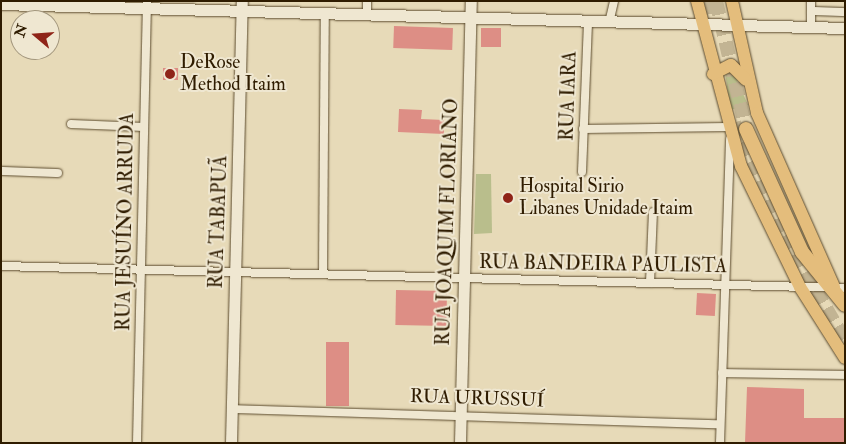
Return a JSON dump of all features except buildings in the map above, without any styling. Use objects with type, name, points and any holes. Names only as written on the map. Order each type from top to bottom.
[{"type":"highway","points":[[746,129],[798,243],[811,265],[839,287],[845,305]]},
{"type":"main road","points":[[697,1],[701,25],[729,132],[751,191],[800,286],[845,358]]},
{"type":"main road","points":[[732,1],[749,85],[767,141],[839,287]]},
{"type":"main road","points":[[713,74],[730,65],[749,85]]},
{"type":"street","points":[[367,1],[367,16]]},
{"type":"street","name":"RUA JOAQUIM FLORIANO","points":[[460,443],[471,1]]},
{"type":"street","points":[[609,23],[614,1]]},
{"type":"street","points":[[811,1],[811,27]]},
{"type":"street","points":[[1,4],[242,6],[367,16],[845,28]]},
{"type":"street","name":"RUA JESUÍNO ARRUDA","points":[[137,443],[146,4]]},
{"type":"street","name":"RUA TABAPUÃ","points":[[231,443],[242,6]]},
{"type":"street","points":[[811,11],[845,12]]},
{"type":"street","points":[[323,273],[325,14]]},
{"type":"street","name":"RUA IARA","points":[[582,172],[588,22]]},
{"type":"street","points":[[71,124],[144,127]]},
{"type":"street","points":[[583,129],[729,132],[720,443]]},
{"type":"street","points":[[1,171],[58,172]]},
{"type":"street","points":[[650,282],[653,212]]},
{"type":"street","name":"RUA BANDEIRA PAULISTA","points":[[1,266],[142,268],[839,287]]},
{"type":"street","points":[[722,373],[845,375]]},
{"type":"street","name":"RUA URUSSUÍ","points":[[232,409],[720,424]]},
{"type":"green space","points":[[725,71],[734,73],[748,105],[730,110]]},
{"type":"green space","points":[[476,174],[491,174],[492,233],[474,234]]},
{"type":"tunnel","points":[[704,1],[709,28]]},
{"type":"tunnel","points":[[716,1],[746,129]]},
{"type":"tunnel","points":[[734,123],[784,236],[845,341]]},
{"type":"place","name":"DeRose Method Itaim","points":[[170,74]]},
{"type":"place","name":"Hospital Sirio Libanes Unidade Itaim","points":[[508,198]]}]
